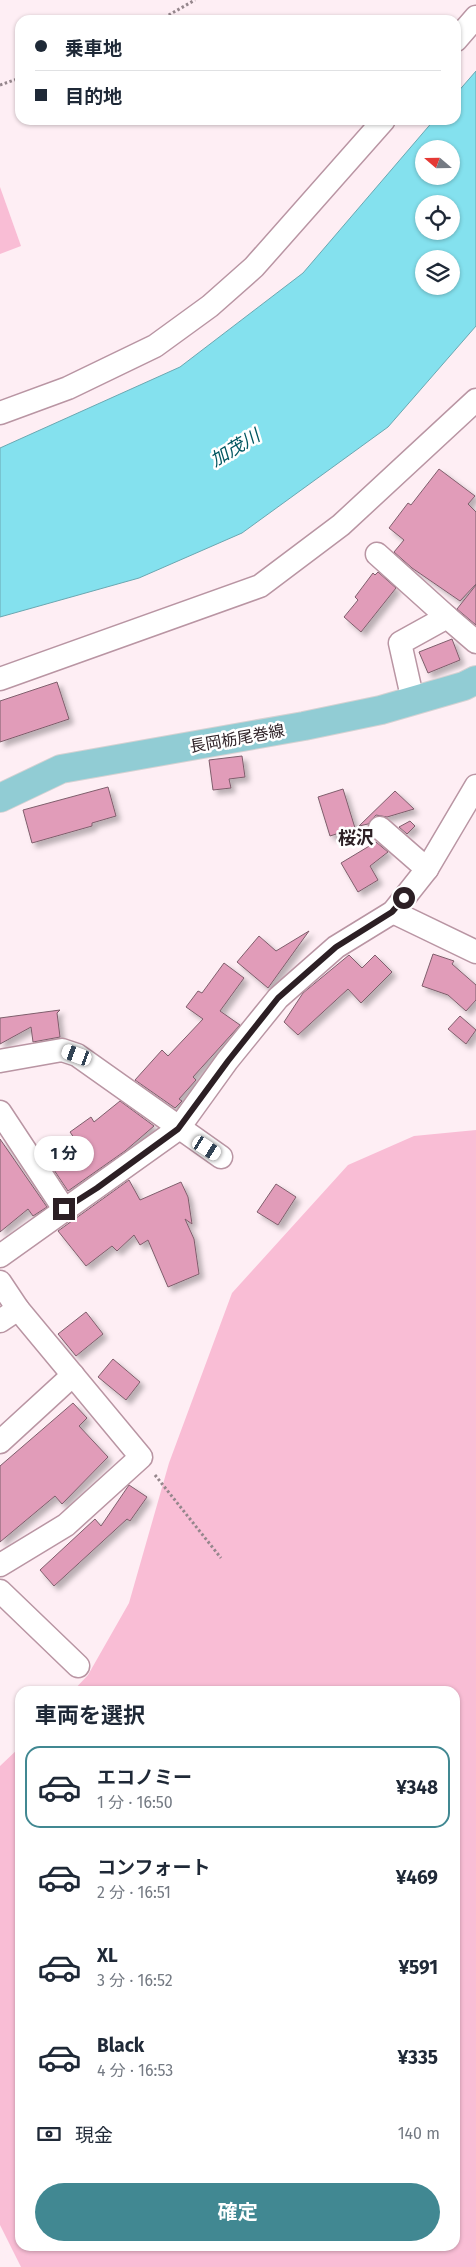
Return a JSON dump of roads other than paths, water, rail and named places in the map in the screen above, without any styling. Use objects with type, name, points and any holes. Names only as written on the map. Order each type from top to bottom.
[{"type":"main road","name":"長岡栃尾巻線","points":[[0,798],[61,769],[304,726],[381,710],[464,686],[476,680]]},
{"type":"street","points":[[461,34],[476,18]]},
{"type":"street","points":[[0,413],[68,388],[155,346],[210,306],[254,267],[380,125]]},
{"type":"street","points":[[0,679],[260,586],[341,525],[476,400]]},
{"type":"street","points":[[377,554],[476,642]]},
{"type":"street","points":[[414,701],[400,643],[447,617]]},
{"type":"street","points":[[0,1256],[178,1129],[228,1061],[278,998],[336,947],[392,912],[427,869],[476,786]]},
{"type":"street","points":[[380,828],[427,869]]},
{"type":"street","points":[[392,912],[476,952]]},
{"type":"street","points":[[0,1061],[62,1050],[77,1055],[178,1129],[221,1157]]},
{"type":"street","points":[[0,1112],[64,1209]]},
{"type":"street","points":[[0,1282],[9,1315],[74,1375],[141,1457],[66,1525],[0,1565]]},
{"type":"street","points":[[0,1442],[74,1375]]},
{"type":"street","points":[[0,1591],[78,1666]]},
{"type":"water","name":"加茂川","points":[[476,71],[476,326],[388,427],[242,533],[139,578],[0,617],[0,448],[180,367],[303,273],[415,142],[415,185],[460,185],[460,140],[417,140],[430,125],[461,125],[461,88]]},
{"type":"district","name":"桜沢","points":[[356,838]]}]
